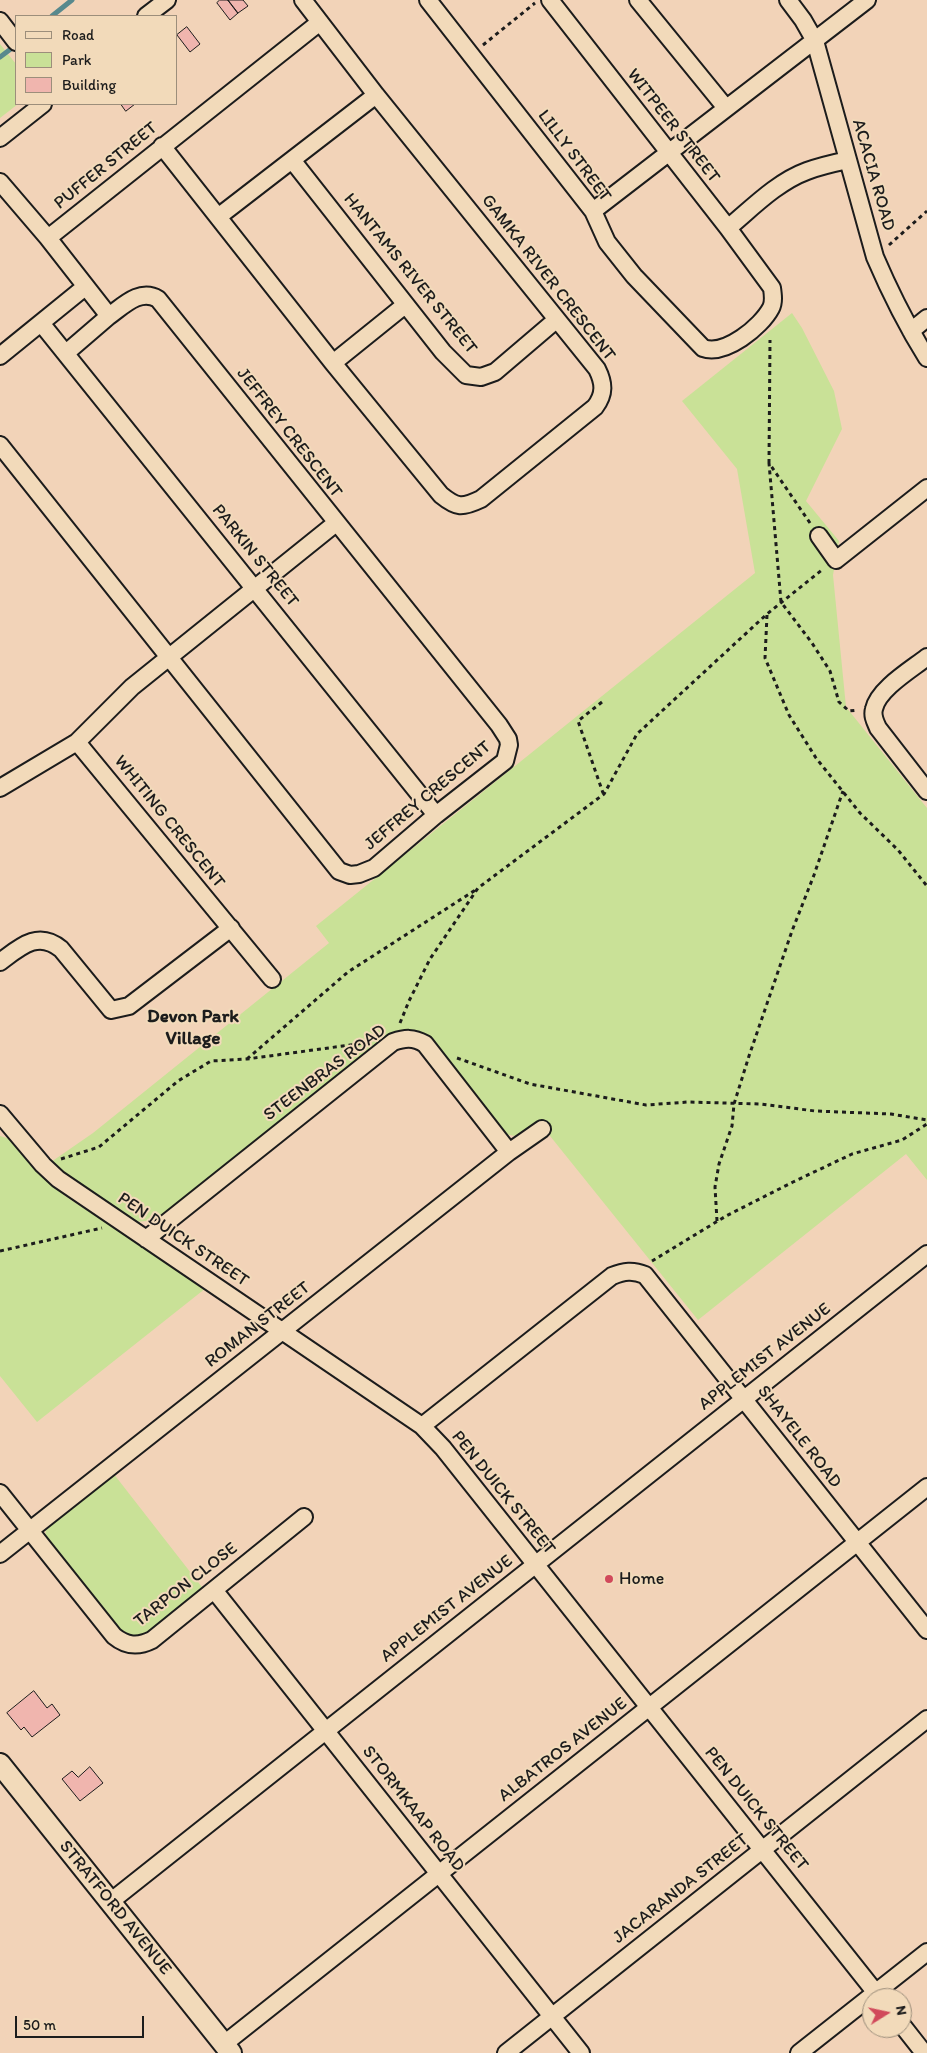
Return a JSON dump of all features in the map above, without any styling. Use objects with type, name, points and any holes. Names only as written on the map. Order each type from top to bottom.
[{"type":"street","points":[[147,15],[167,0]]},
{"type":"street","points":[[303,0],[320,22]]},
{"type":"street","name":"LILLY STREET","points":[[428,0],[593,211],[607,242],[634,276],[703,348],[713,351]]},
{"type":"street","name":"WITPEER STREET","points":[[550,0],[728,228],[772,288],[772,306],[767,314],[733,344],[713,351]]},
{"type":"street","points":[[638,0],[726,108]]},
{"type":"street","name":"ACACIA ROAD","points":[[788,0],[803,20],[815,41],[875,257],[911,331],[927,358]]},
{"type":"street","points":[[593,211],[867,0]]},
{"type":"street","points":[[0,21],[15,41]]},
{"type":"street","name":"GAMKA RIVER CRESCENT","points":[[162,146],[333,363],[441,495],[452,504],[462,506],[481,500],[594,407],[601,399],[602,380],[597,369],[376,95],[320,22]]},
{"type":"street","name":"PUFFER STREET","points":[[48,238],[320,22]]},
{"type":"street","points":[[218,217],[376,95]]},
{"type":"street","points":[[0,138],[41,105]]},
{"type":"street","name":"HANTAMS RIVER STREET","points":[[292,160],[405,305],[455,366],[466,375],[481,377],[495,372],[556,320]]},
{"type":"street","points":[[728,228],[777,187],[794,177],[807,171],[848,160]]},
{"type":"street","points":[[0,182],[48,238],[109,316]]},
{"type":"street","points":[[0,356],[42,324],[85,287]]},
{"type":"street","name":"JEFFREY CRESCENT","points":[[0,445],[338,871],[350,875],[359,874],[374,868],[505,760],[509,750],[508,739],[158,299],[151,295],[143,295],[133,299],[109,316],[66,354]]},
{"type":"street","points":[[333,363],[405,305]]},
{"type":"street","points":[[911,331],[927,318]]},
{"type":"street","name":"PARKIN STREET","points":[[42,324],[436,815]]},
{"type":"street","points":[[819,536],[836,560],[927,488]]},
{"type":"street","points":[[0,788],[77,742],[132,687],[336,523]]},
{"type":"street","points":[[927,657],[889,686],[878,698],[874,709],[874,718],[878,728],[927,791]]},
{"type":"street","name":"WHITING CRESCENT","points":[[77,742],[272,979]]},
{"type":"street","points":[[0,962],[18,948],[34,941],[45,940],[53,943],[61,949],[111,1010],[117,1010],[129,1006],[149,992],[230,928]]},
{"type":"street","name":"STEENBRAS ROAD","points":[[146,1239],[393,1042],[405,1038],[419,1040],[425,1044],[509,1152]]},
{"type":"street","name":"PEN DUICK STREET","points":[[1,1118],[58,1179],[422,1426],[443,1448],[872,1988]]},
{"type":"street","name":"ROMAN STREET","points":[[0,1554],[509,1152],[542,1128]]},
{"type":"street","name":"APPLEMIST AVENUE","points":[[110,1902],[927,1254]]},
{"type":"street","points":[[422,1426],[612,1276],[628,1271]]},
{"type":"street","name":"SHAYELE ROAD","points":[[628,1271],[637,1271],[646,1275],[927,1630]]},
{"type":"street","name":"ALBATROS AVENUE","points":[[227,2049],[439,1874],[927,1487]]},
{"type":"street","name":"TARPON CLOSE","points":[[0,1493],[114,1636],[124,1643],[138,1645],[152,1640],[304,1518]]},
{"type":"street","name":"STORMKAAP ROAD","points":[[214,1590],[580,2053]]},
{"type":"street","name":"JACARANDA STREET","points":[[506,2053],[927,1719]]},
{"type":"street","name":"STRATFORD AVENUE","points":[[0,1764],[227,2049]]},
{"type":"street","points":[[886,1988],[927,1952]]},
{"type":"street","points":[[799,2053],[862,2007]]},
{"type":"street","points":[[912,2038],[924,2053]]},
{"type":"path","points":[[471,55],[538,0]]},
{"type":"path","points":[[875,257],[927,211]]},
{"type":"path","points":[[770,340],[769,463],[781,602],[812,643],[830,671],[839,702],[848,711],[874,709]]},
{"type":"path","points":[[769,463],[819,536]]},
{"type":"path","points":[[247,1059],[348,972],[478,888],[604,794],[637,734],[767,614],[808,579],[836,560]]},
{"type":"path","points":[[767,614],[765,658],[789,715],[816,758],[842,791],[860,813],[898,850],[927,886]]},
{"type":"path","points":[[602,702],[578,721],[604,794]]},
{"type":"path","points":[[717,1221],[715,1187],[719,1164],[732,1126],[734,1104],[792,931],[814,875],[842,791]]},
{"type":"path","points":[[43,1165],[99,1146],[178,1081],[211,1062],[374,1042],[393,1042],[409,1001],[430,959],[478,888]]},
{"type":"path","points":[[434,1055],[460,1058],[530,1084],[646,1105],[688,1102],[760,1104],[815,1111],[891,1114],[927,1122]]},
{"type":"path","points":[[628,1271],[652,1262],[717,1221],[852,1154],[902,1140],[927,1122]]},
{"type":"path","points":[[0,1251],[122,1222]]},
{"type":"green space","points":[[0,44],[15,63],[15,105],[17,105],[0,118]]},
{"type":"green space","points":[[792,313],[802,328],[834,391],[842,429],[806,501],[839,541],[833,575],[846,707],[927,808],[927,1180],[906,1154],[698,1320],[542,1126],[528,1133],[514,1136],[504,1133],[411,1032],[159,1220],[134,1222],[62,1173],[51,1162],[93,1133],[329,943],[316,926],[755,573],[737,469],[682,401]]},
{"type":"green space","points":[[0,1136],[10,1139],[35,1168],[65,1196],[206,1288],[37,1422],[0,1376]]},
{"type":"green space","points":[[113,1473],[205,1591],[142,1638],[124,1636],[45,1539],[46,1528]]},
{"type":"building","points":[[220,0],[228,0],[238,13],[230,20],[217,3]]},
{"type":"building","points":[[228,0],[243,0],[248,6],[238,13]]},
{"type":"building","points":[[187,27],[200,44],[190,52],[178,34]]},
{"type":"building","points":[[122,105],[134,105],[126,111]]},
{"type":"building","points":[[34,1691],[47,1708],[52,1704],[60,1715],[32,1737],[24,1727],[21,1730],[7,1713]]},
{"type":"building","points":[[90,1767],[103,1783],[80,1801],[62,1779],[72,1771],[78,1777]]},
{"type":"waterway","points":[[53,15],[72,0]]},
{"type":"waterway","points":[[0,57],[15,46]]},
{"type":"place","name":"Home","points":[[609,1579]]},
{"type":"district","name":"Devon Park Village","points":[[193,1028]]}]
